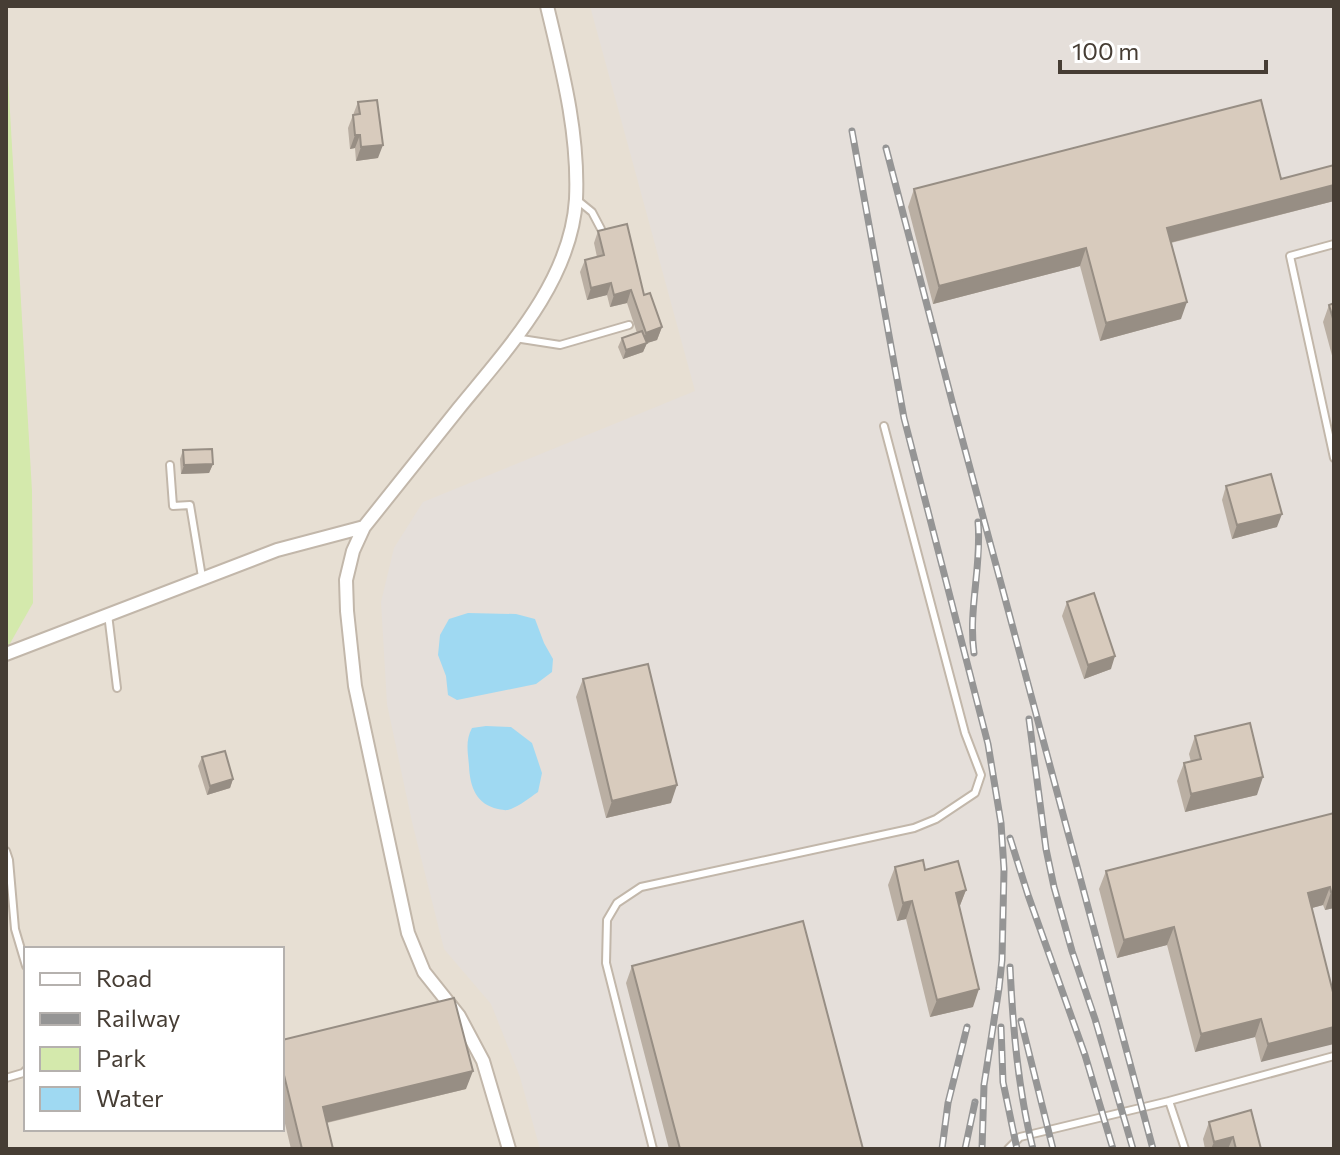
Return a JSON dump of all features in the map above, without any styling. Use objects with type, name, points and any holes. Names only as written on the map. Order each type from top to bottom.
[{"type":"street","points":[[509,1149],[483,1061],[459,1016],[424,972],[408,933],[355,686],[346,580],[353,551],[364,527],[515,338],[556,271],[570,235],[576,199],[574,145],[568,98],[547,6]]},
{"type":"street","points":[[6,654],[277,550],[364,527]]},
{"type":"lane","points":[[576,199],[592,212],[601,229]]},
{"type":"lane","points":[[1334,244],[1290,256],[1334,458]]},
{"type":"lane","points":[[515,338],[560,345],[629,325]]},
{"type":"lane","points":[[653,1149],[606,963],[607,920],[617,903],[641,887],[914,828],[936,819],[975,793],[981,775],[965,733],[884,426]]},
{"type":"lane","points":[[170,465],[173,506],[190,505],[202,577]]},
{"type":"lane","points":[[108,614],[117,688]]},
{"type":"lane","points":[[6,851],[15,929],[24,959]]},
{"type":"lane","points":[[1008,1149],[1020,1137],[1334,1056]]},
{"type":"lane","points":[[1169,1101],[1185,1149]]},
{"type":"shaded area","points":[[6,6],[1334,6],[1334,1149],[6,1149]]},
{"type":"shaded area","points":[[590,6],[1334,6],[1334,1149],[540,1149],[520,1077],[491,1004],[444,949],[387,704],[381,602],[394,548],[423,502],[695,391]]},
{"type":"green space","points":[[6,43],[32,491],[33,603],[6,648]]},
{"type":"water","points":[[468,613],[516,614],[535,619],[553,659],[552,672],[536,684],[457,700],[448,695],[446,676],[438,655],[440,635],[449,619]]},
{"type":"water","points":[[511,727],[532,743],[542,773],[538,792],[509,810],[484,803],[471,781],[468,737],[472,728]]},
{"type":"building","points":[[377,100],[383,145],[361,147],[360,135],[355,135],[353,115],[360,114],[358,102]]},
{"type":"building","points":[[1261,100],[1281,179],[1334,165],[1334,185],[1167,228],[1187,302],[1106,323],[1086,248],[939,286],[914,189]]},
{"type":"building","points":[[627,224],[644,295],[650,293],[662,327],[646,333],[631,290],[614,295],[611,283],[591,288],[585,260],[604,255],[598,231]]},
{"type":"building","points":[[1334,303],[1334,322],[1329,305]]},
{"type":"building","points":[[642,331],[647,343],[626,350],[622,338]]},
{"type":"building","points":[[212,449],[213,464],[184,465],[183,450]]},
{"type":"building","points":[[1271,474],[1282,514],[1237,525],[1226,486]]},
{"type":"building","points":[[1094,593],[1115,656],[1088,665],[1067,602]]},
{"type":"building","points":[[648,664],[677,785],[612,801],[583,679]]},
{"type":"building","points":[[1250,723],[1263,777],[1191,794],[1184,763],[1201,759],[1195,736]]},
{"type":"building","points":[[225,751],[233,779],[210,786],[202,757]]},
{"type":"building","points":[[1334,813],[1334,891],[1331,892],[1330,887],[1308,893],[1334,996],[1334,1027],[1268,1044],[1261,1019],[1201,1034],[1174,927],[1124,940],[1106,871]]},
{"type":"building","points":[[923,860],[925,870],[958,861],[966,890],[956,893],[979,989],[937,1000],[912,901],[903,903],[895,867]]},
{"type":"building","points":[[803,921],[863,1149],[680,1149],[632,966]]},
{"type":"building","points":[[454,998],[473,1071],[323,1107],[333,1149],[302,1149],[284,1075],[284,1040]]},
{"type":"building","points":[[1251,1110],[1261,1149],[1236,1149],[1233,1137],[1214,1142],[1209,1122]]},
{"type":"railway","points":[[852,131],[904,418],[988,744],[1001,823],[1004,869],[1002,960],[984,1085],[982,1149]]},
{"type":"railway","points":[[886,148],[1153,1149]]},
{"type":"railway","points":[[974,653],[978,522]]},
{"type":"railway","points":[[1029,719],[1054,887],[1133,1149]]},
{"type":"railway","points":[[1010,838],[1085,1055],[1113,1149]]},
{"type":"railway","points":[[1010,967],[1017,1059],[1033,1149]]},
{"type":"railway","points":[[1021,1021],[1053,1149]]},
{"type":"railway","points":[[942,1149],[948,1103],[967,1027]]},
{"type":"railway","points":[[1001,1027],[1003,1082],[1017,1149]]},
{"type":"railway","points":[[965,1149],[975,1102]]}]
